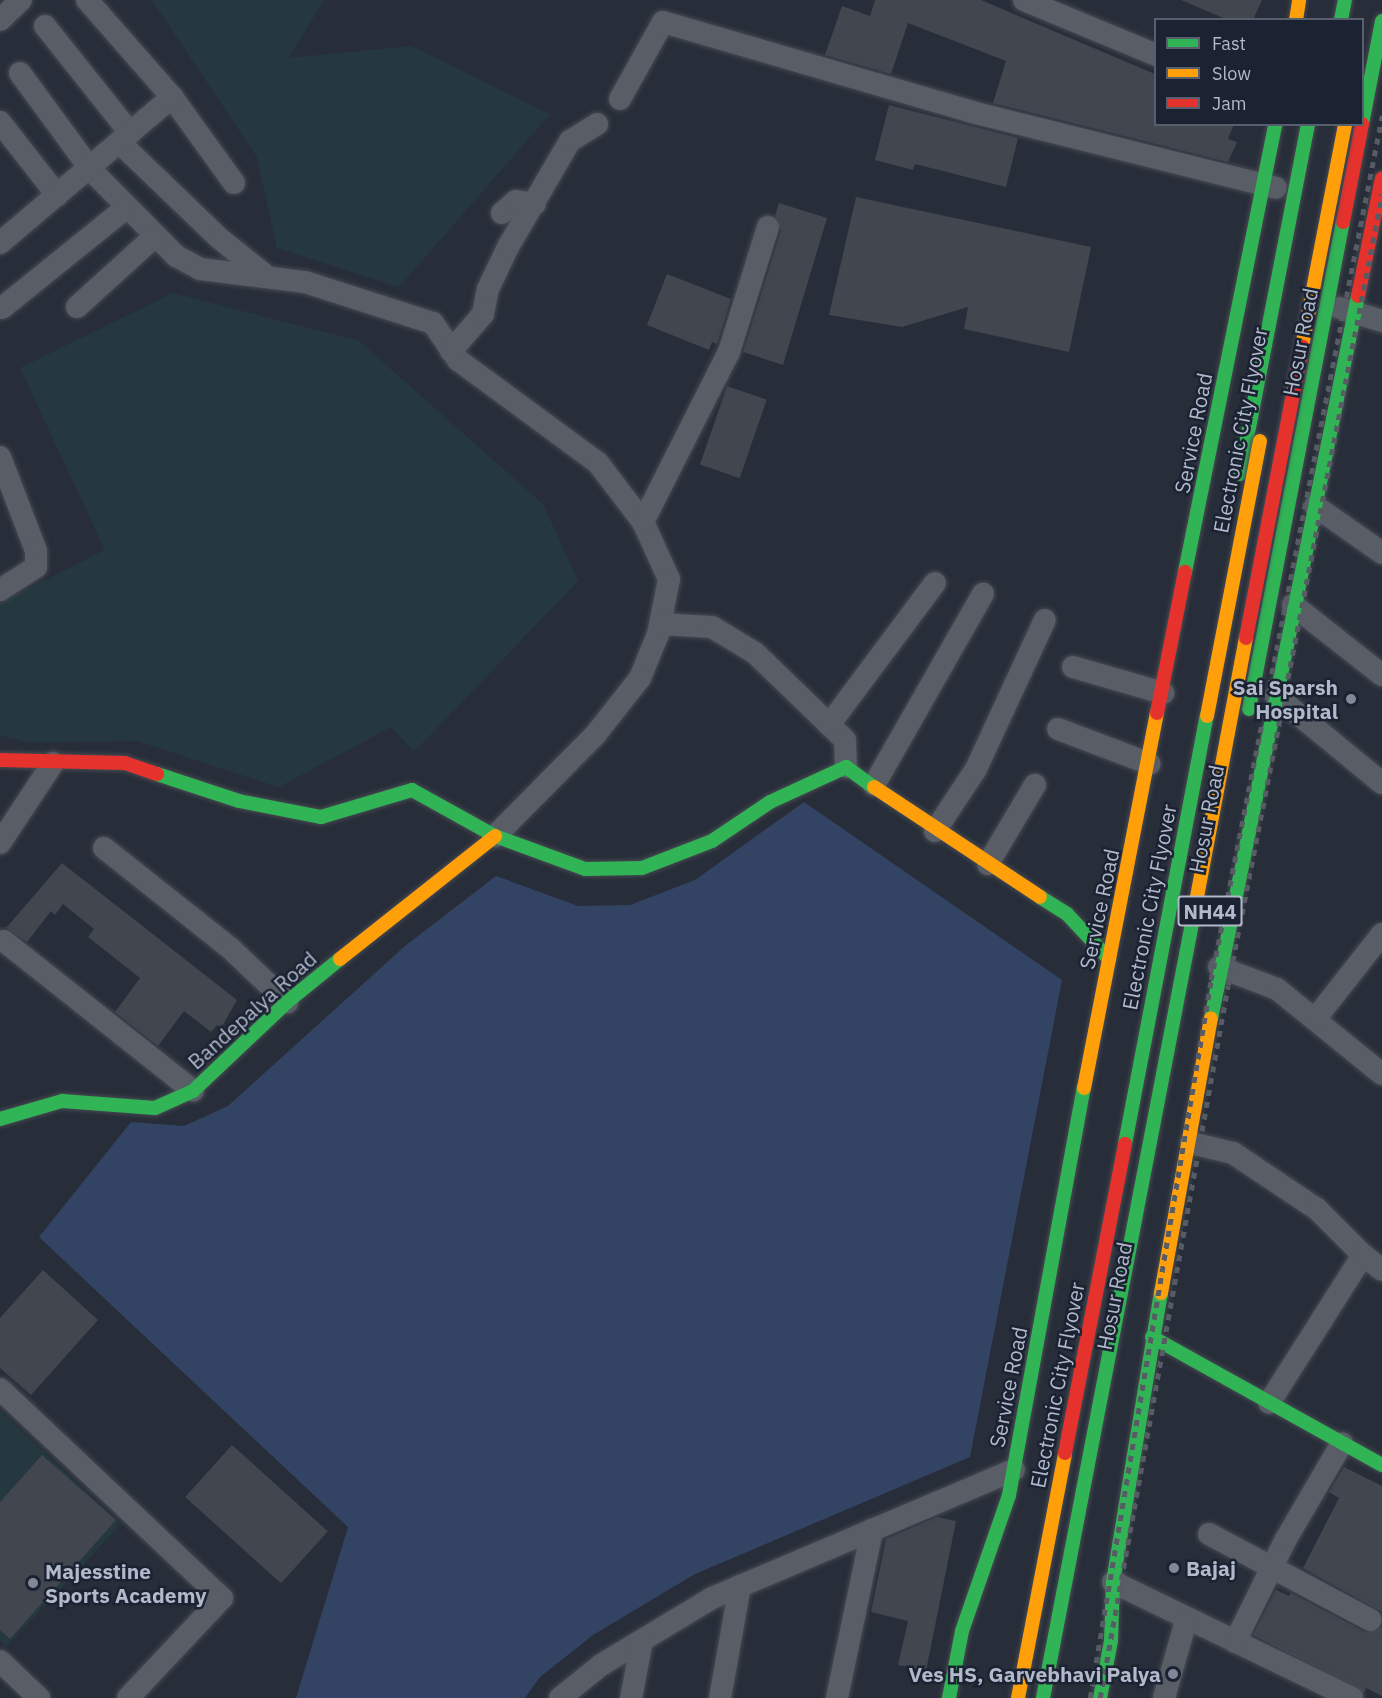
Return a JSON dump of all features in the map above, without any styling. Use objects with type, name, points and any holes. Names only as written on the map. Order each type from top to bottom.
[{"type":"main road","points":[[1296,18],[1299,0]]},
{"type":"main road","points":[[1328,18],[1331,0]]},
{"type":"main road","points":[[1341,18],[1345,0]]},
{"type":"main road","name":"Hosur Road","points":[[1364,114],[1382,21]]},
{"type":"main road","name":"Service Road","points":[[949,1698],[962,1631],[1014,1470],[1116,918],[1150,764],[1275,126]]},
{"type":"main road","name":"Hosur Road","points":[[1096,1210],[1308,126]]},
{"type":"main road","name":"Electronic City Flyover","points":[[1018,1698],[1321,126]]},
{"type":"main road","name":"Electronic City Flyover","points":[[1043,1698],[1345,126]]},
{"type":"main road","name":"Hosur Road","points":[[1247,720],[1329,305],[1362,126]]},
{"type":"main road","points":[[1100,1698],[1110,1641],[1113,1582],[1152,1337],[1191,1143],[1219,967],[1356,313],[1382,178]]},
{"type":"main road","points":[[0,760],[125,763],[239,801],[321,818],[412,790],[495,836],[585,869],[642,868],[712,841],[770,802],[846,767],[874,784],[935,831],[1067,914],[1109,959]]},
{"type":"main road","name":"Hosur Road","points":[[1058,1698],[1231,801]]},
{"type":"main road","name":"Bandepalya Road","points":[[0,1119],[62,1101],[155,1108],[193,1091],[287,1002],[495,836]]},
{"type":"main road","points":[[1067,914],[1116,918]]},
{"type":"main road","points":[[1144,966],[1197,977]]},
{"type":"main road","name":"Hosur Road","points":[[1004,1698],[1083,1279]]},
{"type":"main road","points":[[1152,1337],[1382,1465]]},
{"type":"street","points":[[0,20],[21,0]]},
{"type":"street","points":[[87,0],[172,97],[234,183]]},
{"type":"street","points":[[1024,0],[1154,55]]},
{"type":"street","points":[[620,99],[663,22],[972,112],[1263,184],[1294,194]]},
{"type":"street","points":[[45,26],[125,138],[219,238],[264,274]]},
{"type":"street","points":[[20,73],[91,170],[155,236],[200,269],[264,274],[305,282],[433,323],[458,360],[598,463],[643,522],[669,579],[660,624],[640,678],[596,734],[495,836]]},
{"type":"street","points":[[1,241],[91,170],[172,97]]},
{"type":"street","points":[[0,122],[57,195]]},
{"type":"street","points":[[452,351],[483,314],[489,289],[508,248],[570,141],[597,124]]},
{"type":"street","points":[[502,213],[516,201],[535,204]]},
{"type":"street","points":[[2,308],[126,208]]},
{"type":"street","points":[[643,522],[729,352],[768,227]]},
{"type":"street","points":[[77,307],[155,236]]},
{"type":"street","points":[[1329,305],[1382,321]]},
{"type":"street","points":[[0,457],[36,551],[36,567],[0,590]]},
{"type":"street","points":[[1315,506],[1382,553]]},
{"type":"street","points":[[829,725],[935,583]]},
{"type":"street","points":[[874,784],[983,594]]},
{"type":"street","points":[[1293,605],[1382,675]]},
{"type":"street","points":[[935,831],[976,769],[1045,620]]},
{"type":"street","points":[[660,624],[712,627],[755,653],[845,740],[846,767]]},
{"type":"street","points":[[1073,667],[1163,693]]},
{"type":"street","points":[[1276,696],[1382,783]]},
{"type":"street","points":[[1058,729],[1150,764]]},
{"type":"street","points":[[0,843],[53,763]]},
{"type":"street","points":[[988,864],[1035,785]]},
{"type":"street","points":[[104,848],[230,948],[287,1002]]},
{"type":"street","points":[[1316,1018],[1382,934]]},
{"type":"street","points":[[4,941],[193,1091]]},
{"type":"street","points":[[1219,967],[1276,989],[1316,1018],[1382,1074]]},
{"type":"street","points":[[1191,1143],[1233,1153],[1317,1209],[1363,1255],[1382,1270]]},
{"type":"street","points":[[1269,1402],[1363,1255]]},
{"type":"street","points":[[0,1389],[222,1598],[128,1698]]},
{"type":"street","points":[[1235,1642],[1272,1567],[1342,1443]]},
{"type":"street","points":[[560,1698],[642,1641],[740,1586],[1014,1470]]},
{"type":"street","points":[[837,1698],[872,1530]]},
{"type":"street","points":[[1209,1534],[1371,1620]]},
{"type":"street","points":[[1113,1582],[1186,1621],[1352,1698]]},
{"type":"street","points":[[720,1698],[740,1586]]},
{"type":"street","points":[[1164,1698],[1186,1621]]},
{"type":"street","points":[[631,1698],[642,1641]]},
{"type":"street","points":[[0,1661],[39,1698]]},
{"type":"shaded area","points":[[152,0],[324,0],[289,58],[411,46],[550,114],[399,287],[277,248],[257,157]]},
{"type":"shaded area","points":[[173,293],[359,341],[543,504],[578,581],[414,752],[391,727],[279,787],[137,741],[29,742],[0,735],[0,603],[105,550],[20,368]]},
{"type":"shaded area","name":"Majesstine Sports Academy","points":[[0,1411],[121,1524],[6,1647],[0,1641]]},
{"type":"water","points":[[804,802],[1062,980],[970,1457],[695,1574],[593,1635],[540,1677],[525,1698],[296,1698],[348,1527],[39,1237],[131,1122],[184,1126],[228,1106],[405,946],[496,876],[578,906],[630,905],[695,880]]},
{"type":"building","points":[[875,0],[981,0],[1154,74],[1154,126],[1233,126],[1228,139],[1237,142],[1228,162],[993,103],[1006,61],[908,23],[891,74],[825,55],[842,6],[870,16]]},
{"type":"building","points":[[1181,0],[1262,0],[1254,18],[1223,18]]},
{"type":"building","points":[[889,105],[1018,138],[1006,187],[915,164],[913,170],[875,160]]},
{"type":"building","points":[[856,197],[1091,247],[1069,352],[964,329],[968,307],[902,327],[829,315]]},
{"type":"building","points":[[779,203],[827,218],[783,365],[743,352],[781,231],[775,216]]},
{"type":"building","points":[[667,274],[731,299],[717,344],[712,342],[709,350],[647,325]]},
{"type":"building","points":[[727,386],[767,400],[740,478],[700,464]]},
{"type":"building","points":[[62,863],[237,1000],[221,1028],[217,1025],[211,1032],[184,1011],[158,1046],[115,1012],[140,978],[88,937],[94,929],[63,904],[55,915],[51,911],[27,942],[6,928]]},
{"type":"building","points":[[43,1270],[98,1320],[31,1395],[0,1368],[0,1318]]},
{"type":"building","points":[[232,1445],[328,1531],[281,1583],[185,1497]]},
{"type":"building","name":"Majesstine Sports Academy","points":[[42,1455],[116,1520],[10,1639],[0,1630],[0,1502]]},
{"type":"building","points":[[1344,1467],[1382,1486],[1382,1612],[1303,1568],[1339,1498],[1329,1492]]},
{"type":"building","points":[[937,1517],[956,1521],[926,1671],[898,1665],[908,1621],[871,1612],[886,1539]]},
{"type":"building","points":[[1276,1590],[1289,1596],[1291,1593],[1365,1632],[1382,1627],[1382,1696],[1366,1688],[1364,1693],[1253,1635]]},
{"type":"railway","points":[[1090,1698],[1211,980],[1382,116]]},
{"type":"railway","points":[[1100,1698],[1228,985],[1382,194]]},
{"type":"traffic: fast","points":[[1341,18],[1345,0]]},
{"type":"traffic: fast","points":[[1364,114],[1382,21]]},
{"type":"traffic: fast","points":[[1185,572],[1275,126]]},
{"type":"traffic: fast","points":[[1240,474],[1308,126]]},
{"type":"traffic: fast","points":[[1249,709],[1343,222]]},
{"type":"traffic: fast","points":[[1211,1019],[1358,296]]},
{"type":"traffic: fast","points":[[1125,1144],[1207,716]]},
{"type":"traffic: fast","points":[[157,774],[239,801],[321,817],[412,790],[495,836],[585,869],[642,868],[712,841],[770,802],[846,767],[874,787]]},
{"type":"traffic: fast","points":[[1040,897],[1067,914],[1109,959]]},
{"type":"traffic: fast","points":[[1043,1698],[1193,918]]},
{"type":"traffic: fast","points":[[0,1119],[62,1101],[155,1108],[193,1091],[287,1002],[340,959]]},
{"type":"traffic: fast","points":[[949,1698],[962,1631],[1009,1495],[1084,1088]]},
{"type":"traffic: fast","points":[[1100,1698],[1111,1641],[1113,1582],[1161,1293]]},
{"type":"traffic: fast","points":[[1152,1337],[1382,1465]]},
{"type":"traffic: slow","points":[[1296,18],[1299,0]]},
{"type":"traffic: slow","points":[[1302,346],[1345,126]]},
{"type":"traffic: slow","points":[[1207,716],[1260,441]]},
{"type":"traffic: slow","points":[[1193,918],[1246,638]]},
{"type":"traffic: slow","points":[[1084,1088],[1157,713]]},
{"type":"traffic: slow","points":[[874,787],[1040,897]]},
{"type":"traffic: slow","points":[[340,959],[495,836]]},
{"type":"traffic: slow","points":[[1161,1293],[1211,1019]]},
{"type":"traffic: slow","points":[[1018,1698],[1065,1453]]},
{"type":"traffic: jam","points":[[1343,222],[1362,126]]},
{"type":"traffic: jam","points":[[1358,296],[1382,178]]},
{"type":"traffic: jam","points":[[1246,638],[1302,346]]},
{"type":"traffic: jam","points":[[1157,713],[1185,572]]},
{"type":"traffic: jam","points":[[0,760],[125,763],[157,774]]},
{"type":"traffic: jam","points":[[1065,1453],[1125,1144]]},
{"type":"place","name":"Sai Sparsh Hospital","points":[[1351,699]]},
{"type":"place","name":"Bajaj","points":[[1174,1568]]},
{"type":"place","name":"Majesstine Sports Academy","points":[[33,1583]]},
{"type":"place","name":"Ves HS, Garvebhavi Palya","points":[[1173,1674]]}]
